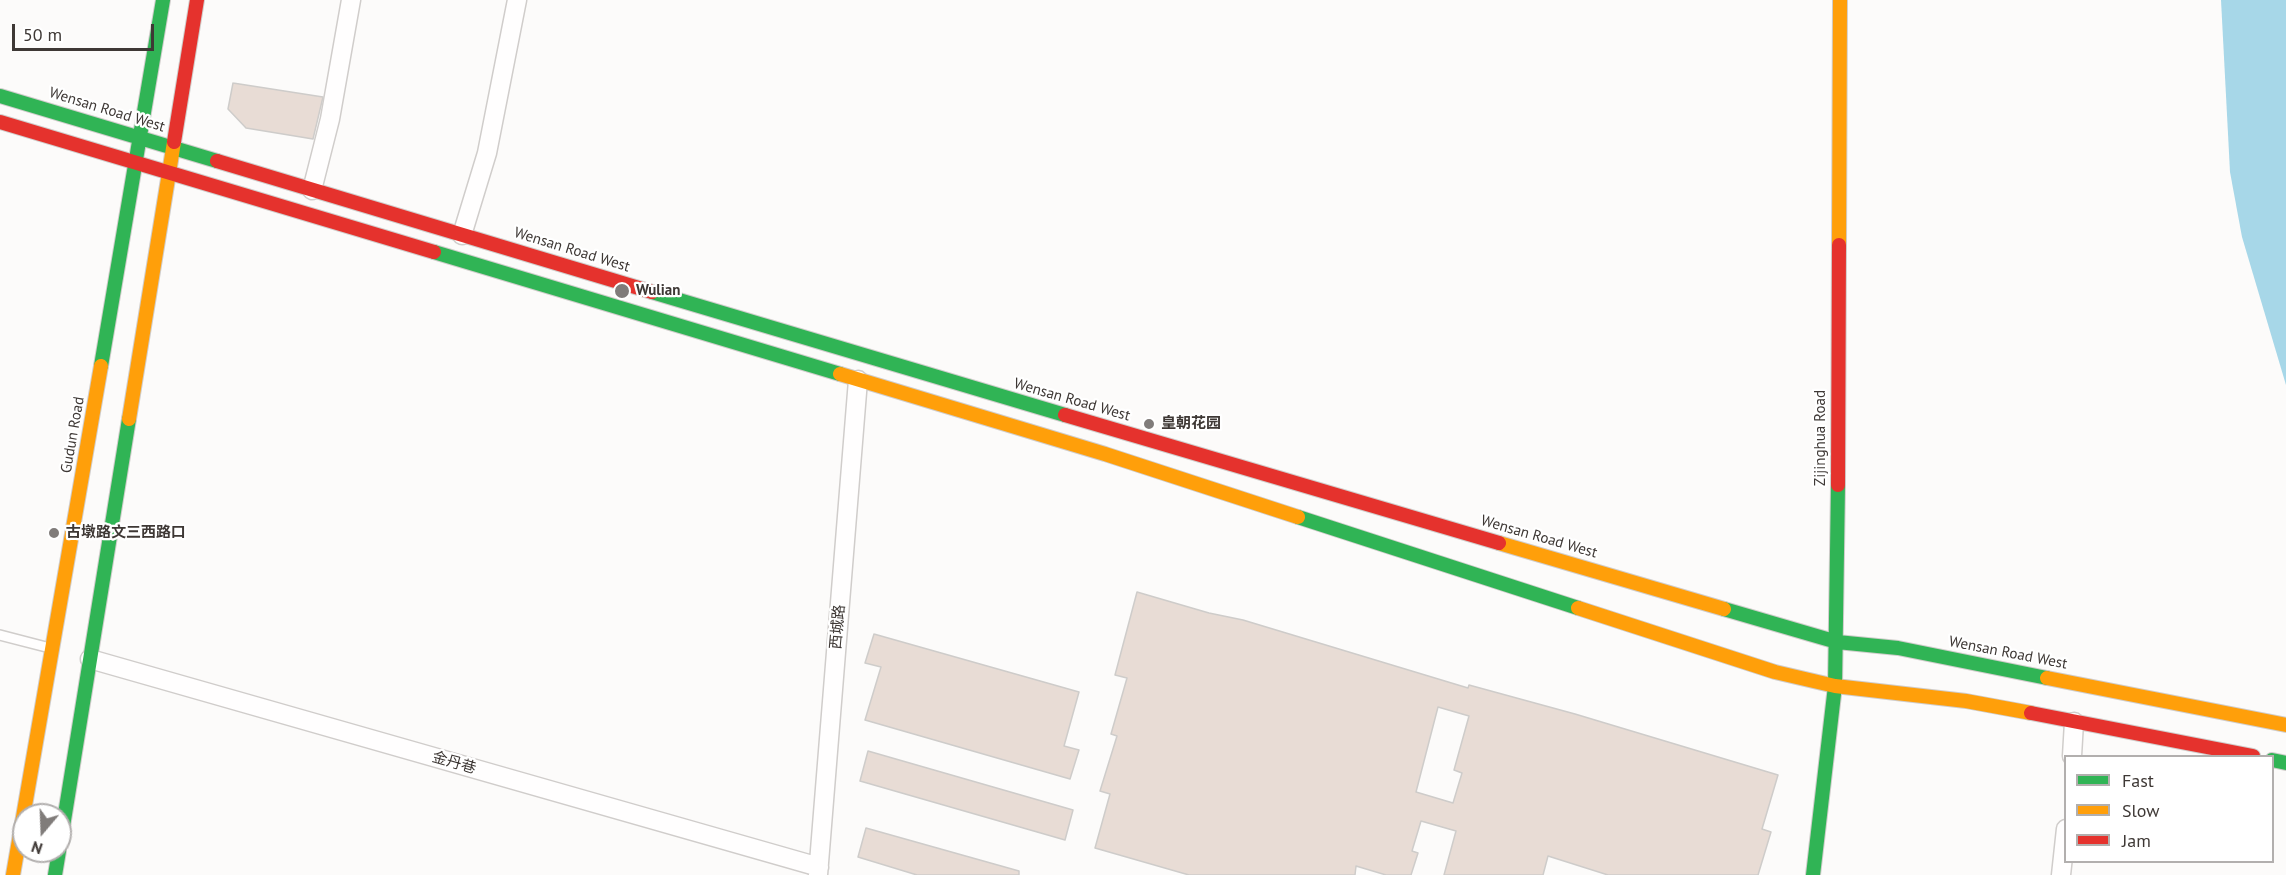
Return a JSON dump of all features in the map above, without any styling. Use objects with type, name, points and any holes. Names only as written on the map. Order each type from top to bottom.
[{"type":"main road","name":"Gudun Road","points":[[9,873],[52,648],[137,163],[163,0]]},
{"type":"main road","points":[[67,803],[197,0]]},
{"type":"main road","name":"Zijinghua Road","points":[[1813,875],[1838,642],[1840,0]]},
{"type":"main road","name":"Wensan Road West","points":[[0,96],[993,394],[1838,642],[1898,648],[2286,725]]},
{"type":"main road","points":[[0,122],[1105,454],[1775,672],[1835,686],[1966,701],[2248,755]]},
{"type":"street","points":[[312,190],[330,119],[351,0]]},
{"type":"street","points":[[462,235],[487,153],[517,0]]},
{"type":"street","name":"西城路","points":[[818,871],[858,380]]},
{"type":"street","name":"金丹巷","points":[[90,659],[818,871]]},
{"type":"street","points":[[2072,755],[2074,722]]},
{"type":"street","points":[[2061,875],[2064,847]]},
{"type":"lane","points":[[0,635],[52,648]]},
{"type":"water","points":[[2221,0],[2286,0],[2286,385],[2242,237],[2230,172]]},
{"type":"building","points":[[233,83],[323,97],[313,139],[246,128],[228,109]]},
{"type":"building","points":[[1137,592],[1209,613],[1243,620],[1468,688],[1469,685],[1575,714],[1778,775],[1762,829],[1771,832],[1758,875],[1608,875],[1548,856],[1543,875],[1444,875],[1456,831],[1421,821],[1412,851],[1418,853],[1411,875],[1386,875],[1356,866],[1355,875],[1189,875],[1095,848],[1110,794],[1100,791],[1117,736],[1111,734],[1127,678],[1115,675]],"holes":[[[1438,707],[1469,716],[1454,770],[1462,773],[1453,803],[1416,792]]]},
{"type":"building","points":[[874,634],[1079,692],[1064,746],[1079,750],[1070,779],[865,720],[881,667],[865,663]]},
{"type":"building","points":[[868,751],[1073,810],[1065,840],[860,781]]},
{"type":"building","points":[[866,828],[1019,871],[1019,875],[917,875],[858,857]]},
{"type":"traffic: fast","points":[[101,366],[163,0]]},
{"type":"traffic: fast","points":[[0,96],[217,161]]},
{"type":"traffic: fast","points":[[434,252],[840,374]]},
{"type":"traffic: fast","points":[[652,292],[1065,415]]},
{"type":"traffic: fast","points":[[67,803],[129,419]]},
{"type":"traffic: fast","points":[[1813,875],[1835,686],[1838,485]]},
{"type":"traffic: fast","points":[[1298,517],[1578,608]]},
{"type":"traffic: fast","points":[[1724,609],[1837,642],[1898,648],[2047,678]]},
{"type":"traffic: fast","points":[[2274,760],[2286,763]]},
{"type":"traffic: fast","points":[[55,875],[57,863]]},
{"type":"traffic: slow","points":[[1839,245],[1840,0]]},
{"type":"traffic: slow","points":[[129,419],[174,142]]},
{"type":"traffic: slow","points":[[13,875],[101,366]]},
{"type":"traffic: slow","points":[[840,374],[1105,454],[1298,517]]},
{"type":"traffic: slow","points":[[1499,543],[1724,609]]},
{"type":"traffic: slow","points":[[1578,608],[1775,672],[1835,686],[1966,701],[2031,713]]},
{"type":"traffic: slow","points":[[2047,678],[2286,725]]},
{"type":"traffic: jam","points":[[174,142],[197,0]]},
{"type":"traffic: jam","points":[[0,122],[434,252]]},
{"type":"traffic: jam","points":[[217,161],[652,292]]},
{"type":"traffic: jam","points":[[1838,485],[1839,245]]},
{"type":"traffic: jam","points":[[1065,415],[1499,543]]},
{"type":"traffic: jam","points":[[2031,713],[2248,755]]},
{"type":"place","name":"Wulian","points":[[622,291]]},
{"type":"place","name":"皇朝花园","points":[[1149,424]]},
{"type":"place","name":"古墩路文三西路口","points":[[54,533]]}]
